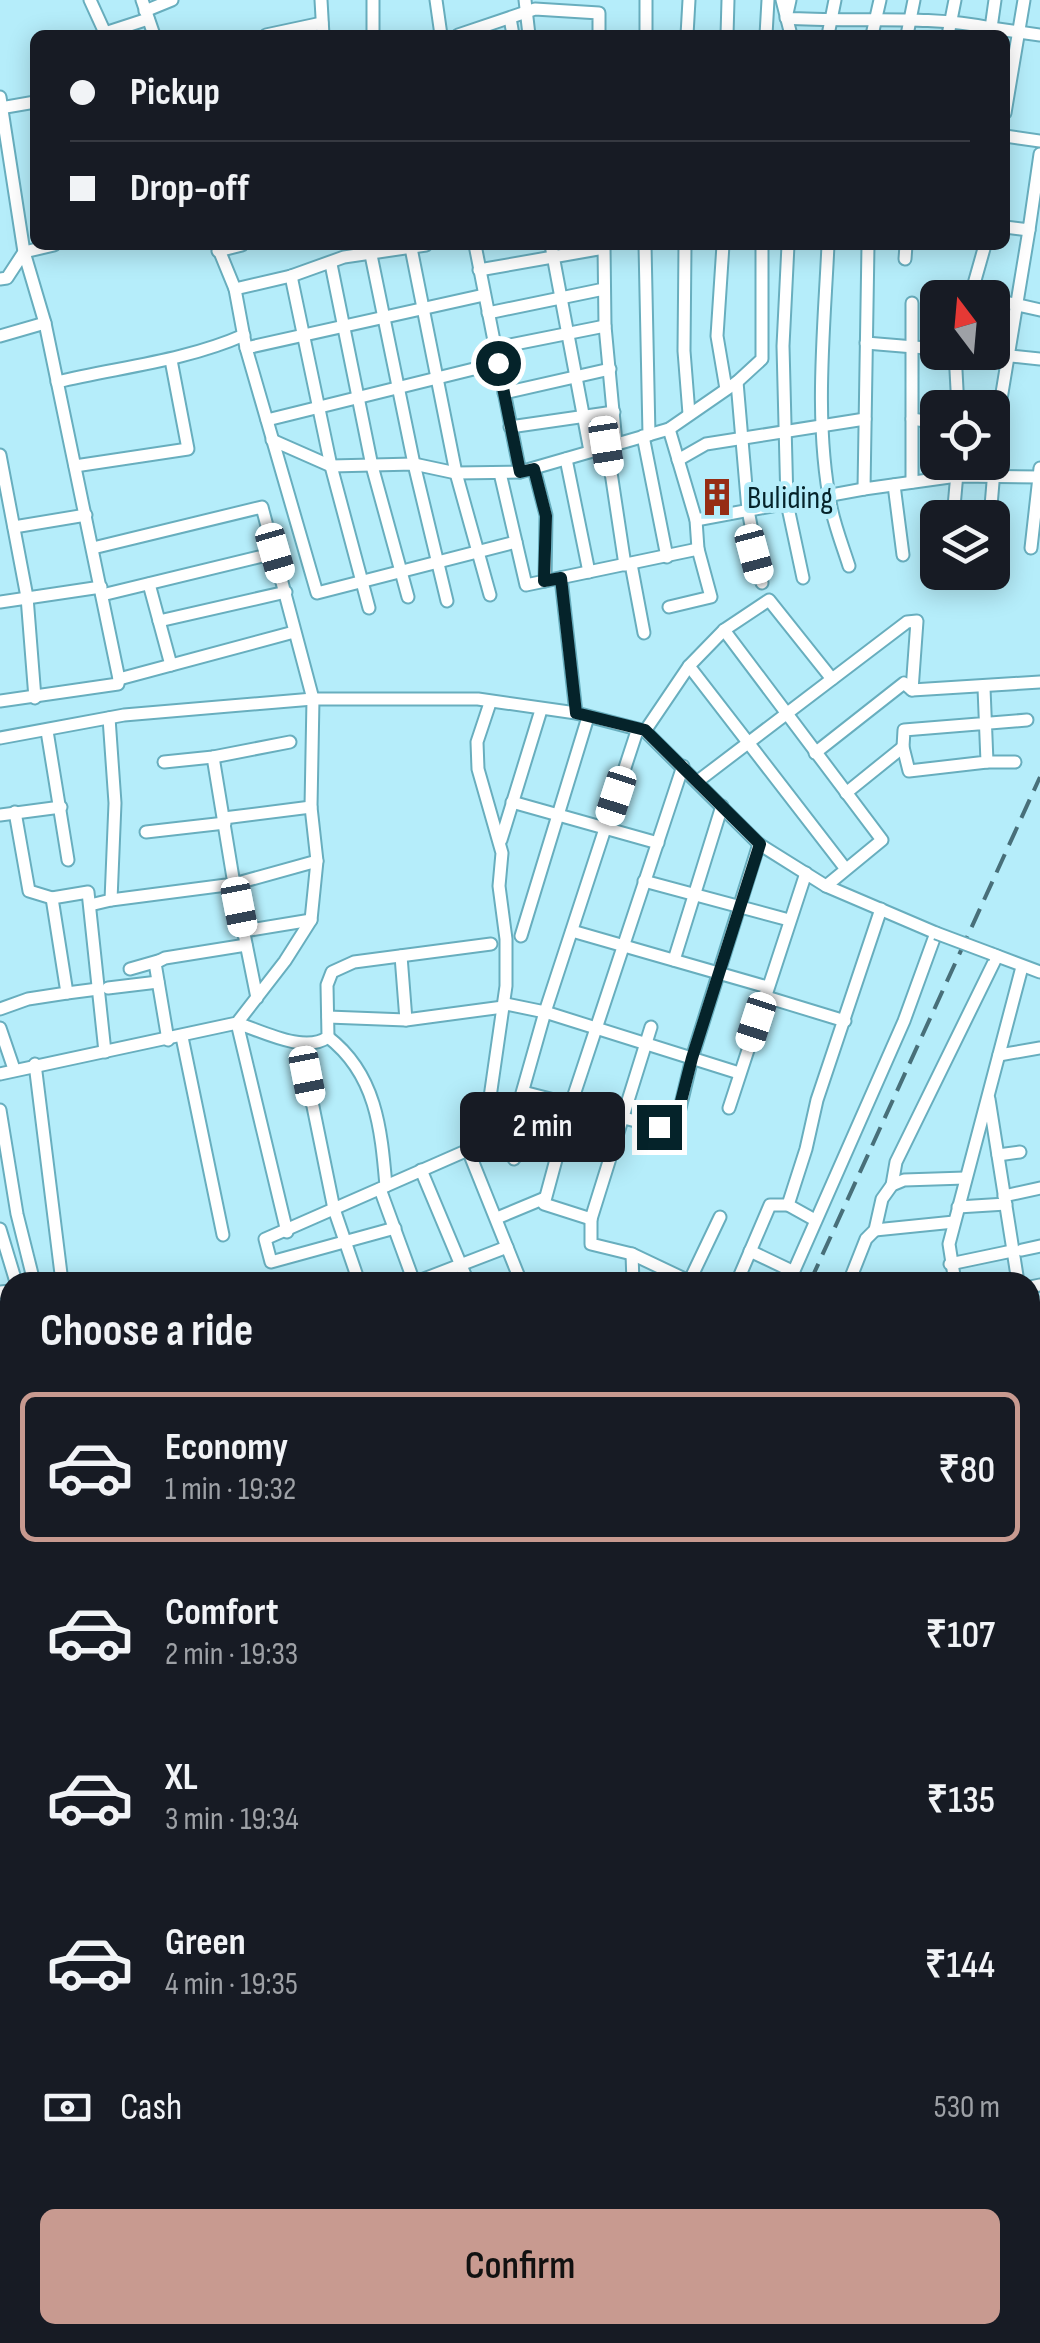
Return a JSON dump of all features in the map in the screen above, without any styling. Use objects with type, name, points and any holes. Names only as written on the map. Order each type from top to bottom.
[{"type":"street","points":[[90,0],[104,30]]},
{"type":"street","points":[[112,30],[145,10],[172,0]]},
{"type":"street","points":[[321,0],[323,29]]},
{"type":"street","points":[[372,0],[373,30]]},
{"type":"street","points":[[436,0],[440,30]]},
{"type":"street","points":[[646,0],[646,30]]},
{"type":"street","points":[[687,30],[689,0]]},
{"type":"street","points":[[727,30],[728,0]]},
{"type":"street","points":[[766,30],[768,0]]},
{"type":"street","points":[[782,0],[790,30]]},
{"type":"street","points":[[786,18],[790,0]]},
{"type":"street","points":[[829,30],[835,0]]},
{"type":"street","points":[[873,30],[880,0]]},
{"type":"street","points":[[908,28],[914,0]]},
{"type":"street","points":[[949,30],[955,0]]},
{"type":"street","points":[[990,30],[995,0]]},
{"type":"street","points":[[1010,76],[1024,0]]},
{"type":"street","points":[[473,30],[510,18],[525,6],[536,10],[599,6]]},
{"type":"street","points":[[510,18],[512,30]]},
{"type":"street","points":[[786,18],[875,19],[908,28],[951,20],[986,30]]},
{"type":"street","points":[[1010,32],[1040,34]]},
{"type":"street","points":[[0,97],[24,252],[45,322],[119,679],[118,684],[96,690],[0,701]]},
{"type":"street","points":[[1,108],[30,103]]},
{"type":"street","points":[[1010,137],[1040,141]]},
{"type":"street","points":[[1010,344],[1040,154]]},
{"type":"street","points":[[1010,228],[1029,230]]},
{"type":"street","points":[[0,280],[7,278],[24,252],[33,250]]},
{"type":"street","points":[[219,250],[235,289],[245,342],[317,594],[516,542]]},
{"type":"street","points":[[235,289],[331,264],[343,251],[371,254],[398,250]]},
{"type":"street","points":[[411,250],[456,473],[490,594]]},
{"type":"street","points":[[476,250],[520,472]]},
{"type":"street","points":[[604,250],[604,326],[614,412],[611,444],[628,565],[644,633]]},
{"type":"street","points":[[645,250],[646,436],[667,557]]},
{"type":"street","points":[[685,250],[684,351],[689,414]]},
{"type":"street","points":[[723,250],[717,336],[742,438],[754,554],[762,582]]},
{"type":"street","points":[[762,250],[762,359]]},
{"type":"street","points":[[788,250],[783,346],[787,503],[803,578]]},
{"type":"street","points":[[828,250],[822,354],[824,425],[830,495],[849,566]]},
{"type":"street","points":[[864,489],[868,250]]},
{"type":"street","points":[[975,280],[984,250]]},
{"type":"street","points":[[480,270],[552,251],[590,452]]},
{"type":"street","points":[[371,254],[414,464],[447,600]]},
{"type":"street","points":[[331,264],[372,466],[408,597]]},
{"type":"street","points":[[291,276],[331,466],[369,608]]},
{"type":"street","points":[[488,312],[604,288]]},
{"type":"street","points":[[58,382],[172,360],[216,347],[304,336],[484,295]]},
{"type":"street","points":[[912,303],[912,482]]},
{"type":"street","points":[[1010,303],[1040,310]]},
{"type":"street","points":[[0,336],[45,322]]},
{"type":"street","points":[[495,348],[604,326]]},
{"type":"street","points":[[866,344],[920,348]]},
{"type":"street","points":[[272,440],[331,466],[414,464],[456,473],[520,472],[669,430],[783,346]]},
{"type":"street","points":[[1010,357],[1040,359]]},
{"type":"street","points":[[75,466],[188,449],[172,360]]},
{"type":"street","points":[[266,420],[498,363]]},
{"type":"street","points":[[504,393],[610,370]]},
{"type":"street","points":[[510,428],[614,412]]},
{"type":"street","points":[[678,460],[706,444],[865,419]]},
{"type":"street","points":[[912,419],[920,420]]},
{"type":"street","points":[[669,430],[696,520],[698,549],[711,597],[669,607]]},
{"type":"street","points":[[566,459],[589,572]]},
{"type":"street","points":[[1,463],[8,520],[27,597],[35,698]]},
{"type":"street","points":[[1031,548],[1040,468]]},
{"type":"street","points":[[534,469],[546,516],[544,581]]},
{"type":"street","points":[[500,473],[526,585],[698,549]]},
{"type":"street","points":[[1010,476],[1039,477]]},
{"type":"street","points":[[696,520],[920,480]]},
{"type":"street","points":[[894,485],[903,554]]},
{"type":"street","points":[[92,548],[262,507],[312,699],[311,807],[316,861],[311,920],[237,1024]]},
{"type":"street","points":[[8,520],[86,514]]},
{"type":"street","points":[[0,602],[148,584],[275,553]]},
{"type":"street","points":[[521,936],[558,814],[582,715],[561,578]]},
{"type":"street","points":[[148,584],[171,665]]},
{"type":"street","points":[[159,621],[286,592]]},
{"type":"street","points":[[514,1159],[510,1139],[545,1012],[641,730],[689,666],[724,630],[770,600],[832,679]]},
{"type":"street","points":[[698,782],[907,622],[916,622],[912,690]]},
{"type":"street","points":[[724,630],[882,840],[826,886]]},
{"type":"street","points":[[119,679],[294,632]]},
{"type":"street","points":[[689,666],[845,868]]},
{"type":"street","points":[[815,752],[904,683],[912,690],[1040,682]]},
{"type":"street","points":[[984,688],[987,762]]},
{"type":"street","points":[[0,738],[110,718],[312,699],[478,699],[582,715],[641,730],[760,844],[826,886],[936,933],[1040,971]]},
{"type":"street","points":[[490,703],[477,742],[478,769],[500,843]]},
{"type":"street","points":[[484,1139],[504,1006],[506,942],[498,886],[500,843],[542,710]]},
{"type":"street","points":[[110,718],[115,802],[111,900]]},
{"type":"street","points":[[1015,762],[908,771],[902,747],[904,730],[1027,720]]},
{"type":"street","points":[[47,731],[68,860]]},
{"type":"street","points":[[164,762],[290,742]]},
{"type":"street","points":[[846,794],[902,747]]},
{"type":"street","points":[[213,757],[257,998]]},
{"type":"street","points":[[591,1219],[544,1204],[545,1198],[682,766]]},
{"type":"street","points":[[512,802],[658,843]]},
{"type":"street","points":[[674,960],[722,806]]},
{"type":"street","points":[[0,815],[61,807]]},
{"type":"street","points":[[146,832],[311,807]]},
{"type":"street","points":[[15,812],[29,891],[52,898],[88,892],[103,989],[105,1052]]},
{"type":"street","points":[[523,1092],[671,1127],[760,844]]},
{"type":"street","points":[[90,905],[234,884],[316,861]]},
{"type":"street","points":[[729,1108],[806,874]]},
{"type":"street","points":[[644,881],[789,920]]},
{"type":"street","points":[[52,898],[67,993]]},
{"type":"street","points":[[788,1205],[817,1100],[881,910]]},
{"type":"street","points":[[244,930],[311,920]]},
{"type":"street","points":[[572,931],[720,973],[845,1021]]},
{"type":"street","points":[[793,1272],[904,1021],[936,933]]},
{"type":"street","points":[[328,1038],[327,985],[332,972],[354,962],[491,944]]},
{"type":"street","points":[[130,969],[246,945]]},
{"type":"street","points":[[854,1272],[866,1239],[874,1230],[882,1200],[892,1186],[896,1162],[994,955]]},
{"type":"street","points":[[401,956],[406,1020]]},
{"type":"street","points":[[158,961],[155,963],[168,1040]]},
{"type":"street","points":[[952,1272],[948,1244],[1022,967]]},
{"type":"street","points":[[0,1010],[28,999],[158,982]]},
{"type":"street","points":[[328,1016],[406,1020],[504,1006],[545,1012],[739,1073]]},
{"type":"street","points":[[237,1024],[287,1232]]},
{"type":"street","points":[[0,1074],[237,1024],[300,1043],[319,1043],[328,1038]]},
{"type":"street","points":[[651,1027],[591,1219],[591,1244],[632,1254],[669,1272]]},
{"type":"street","points":[[0,1028],[14,1069]]},
{"type":"street","points":[[182,1037],[224,1235]]},
{"type":"street","points":[[328,1038],[350,1054],[364,1078],[382,1140],[383,1187],[411,1272]]},
{"type":"street","points":[[300,1043],[334,1209],[355,1272]]},
{"type":"street","points":[[999,1054],[1040,1048]]},
{"type":"street","points":[[35,1064],[61,1272]]},
{"type":"street","points":[[989,1095],[1018,1272]]},
{"type":"street","points":[[0,1110],[17,1214],[32,1272]]},
{"type":"street","points":[[394,1228],[271,1262],[264,1240],[468,1150],[484,1139],[510,1139]]},
{"type":"street","points":[[468,1150],[517,1272]]},
{"type":"street","points":[[998,1155],[1020,1152]]},
{"type":"street","points":[[421,1170],[464,1272]]},
{"type":"street","points":[[892,1186],[904,1180],[965,1178]]},
{"type":"street","points":[[958,1207],[1005,1200],[1040,1188]]},
{"type":"street","points":[[496,1218],[545,1198]]},
{"type":"street","points":[[741,1272],[768,1207],[776,1203],[788,1205],[815,1220]]},
{"type":"street","points":[[695,1272],[720,1218]]},
{"type":"street","points":[[874,1230],[954,1222]]},
{"type":"street","points":[[0,1229],[13,1272]]},
{"type":"street","points":[[950,1264],[1040,1246]]},
{"type":"street","points":[[442,1272],[507,1247]]},
{"type":"street","points":[[750,1251],[783,1272]]},
{"type":"street","points":[[632,1254],[633,1272]]},
{"type":"railway","points":[[815,1272],[1040,777]]},
{"type":"place","name":"Buliding","points":[[717,497]]},
{"type":"route","points":[[498,363],[520,472],[534,469],[546,516],[544,581],[561,578],[576,713],[645,730],[760,844],[676,1121],[671,1127],[659,1127]]}]
